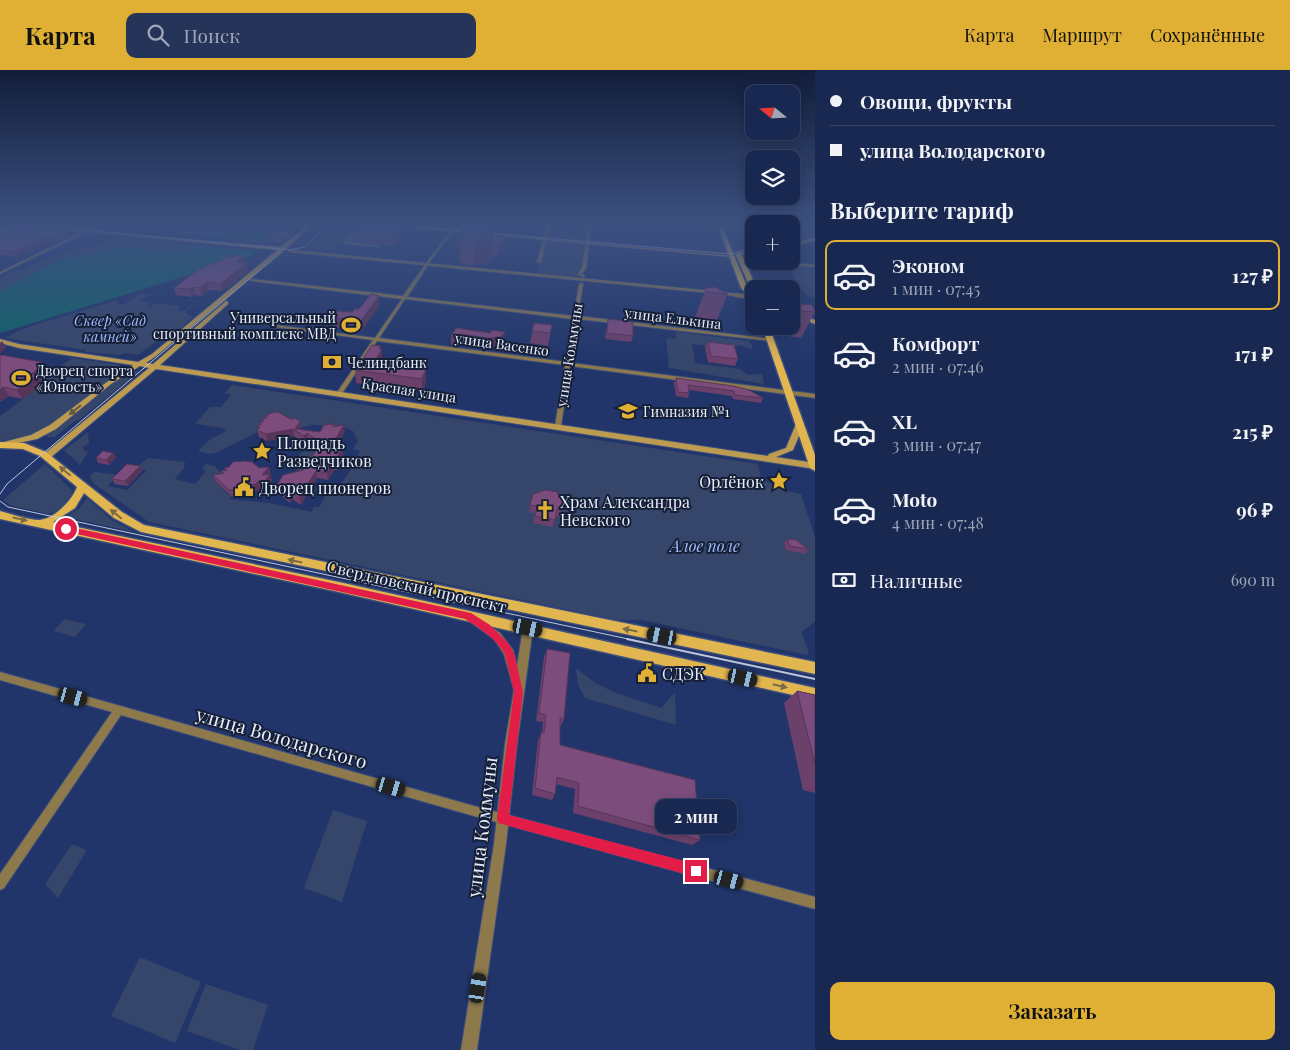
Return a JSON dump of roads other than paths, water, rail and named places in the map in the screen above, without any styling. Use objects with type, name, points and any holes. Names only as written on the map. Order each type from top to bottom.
[{"type":"main road","points":[[118,377],[144,363],[258,272]]},
{"type":"main road","points":[[737,272],[745,289]]},
{"type":"main road","points":[[47,456],[156,365],[249,279]]},
{"type":"main road","points":[[800,316],[815,322]]},
{"type":"main road","points":[[0,445],[30,439],[44,433],[131,366],[127,361],[144,356],[166,338],[186,328]]},
{"type":"main road","points":[[768,335],[815,451]]},
{"type":"main road","points":[[772,335],[815,466]]},
{"type":"main road","name":"Красная улица","points":[[0,341],[19,346],[144,363],[815,466]]},
{"type":"main road","points":[[762,457],[777,455],[789,450],[800,424]]},
{"type":"main road","name":"Свердловский проспект","points":[[0,445],[29,448],[47,456],[124,520],[141,528],[815,668]]},
{"type":"main road","points":[[40,524],[72,506],[79,497],[82,486]]},
{"type":"main road","name":"Свердловский проспект","points":[[0,515],[528,628],[813,694]]},
{"type":"main road","name":"улица Коммуны","points":[[528,628],[532,610]]},
{"type":"street","points":[[502,272],[743,296]]},
{"type":"street","name":"улица Коммуны","points":[[558,426],[582,280],[581,272]]},
{"type":"street","points":[[339,394],[421,273]]},
{"type":"street","name":"улица Елькина","points":[[249,279],[770,340]]},
{"type":"street","name":"улица Васенко","points":[[275,326],[815,396]]},
{"type":"street","points":[[468,616],[487,628],[505,646],[509,653],[518,692]]},
{"type":"street","name":"улица Коммуны","points":[[469,1050],[528,628]]},
{"type":"street","name":"улица Володарского","points":[[0,676],[502,819],[815,902]]},
{"type":"street","points":[[0,884],[119,710]]},
{"type":"tram line","points":[[0,494],[7,484],[258,272]]},
{"type":"tram line","points":[[0,501],[8,507],[633,640]]},
{"type":"tram line","points":[[627,639],[815,679]]},
{"type":"place","name":"Универсальный спортивный комплекс МВД","points":[[351,325]]},
{"type":"place","name":"Челиндбанк","points":[[332,362]]},
{"type":"place","name":"Дворец спорта «Юность»","points":[[21,378]]},
{"type":"place","name":"Гимназия №1","points":[[628,411]]},
{"type":"place","name":"Площадь Разведчиков","points":[[262,451]]},
{"type":"place","name":"Орлёнок","points":[[779,481]]},
{"type":"place","name":"Дворец пионеров","points":[[244,487]]},
{"type":"place","name":"Храм Александра Невского","points":[[545,510]]},
{"type":"place","name":"СДЭК","points":[[647,673]]},
{"type":"park label","name":"Сквер «Сад камней»","points":[[110,328]]},
{"type":"park label","name":"Алое поле","points":[[705,545]]}]
